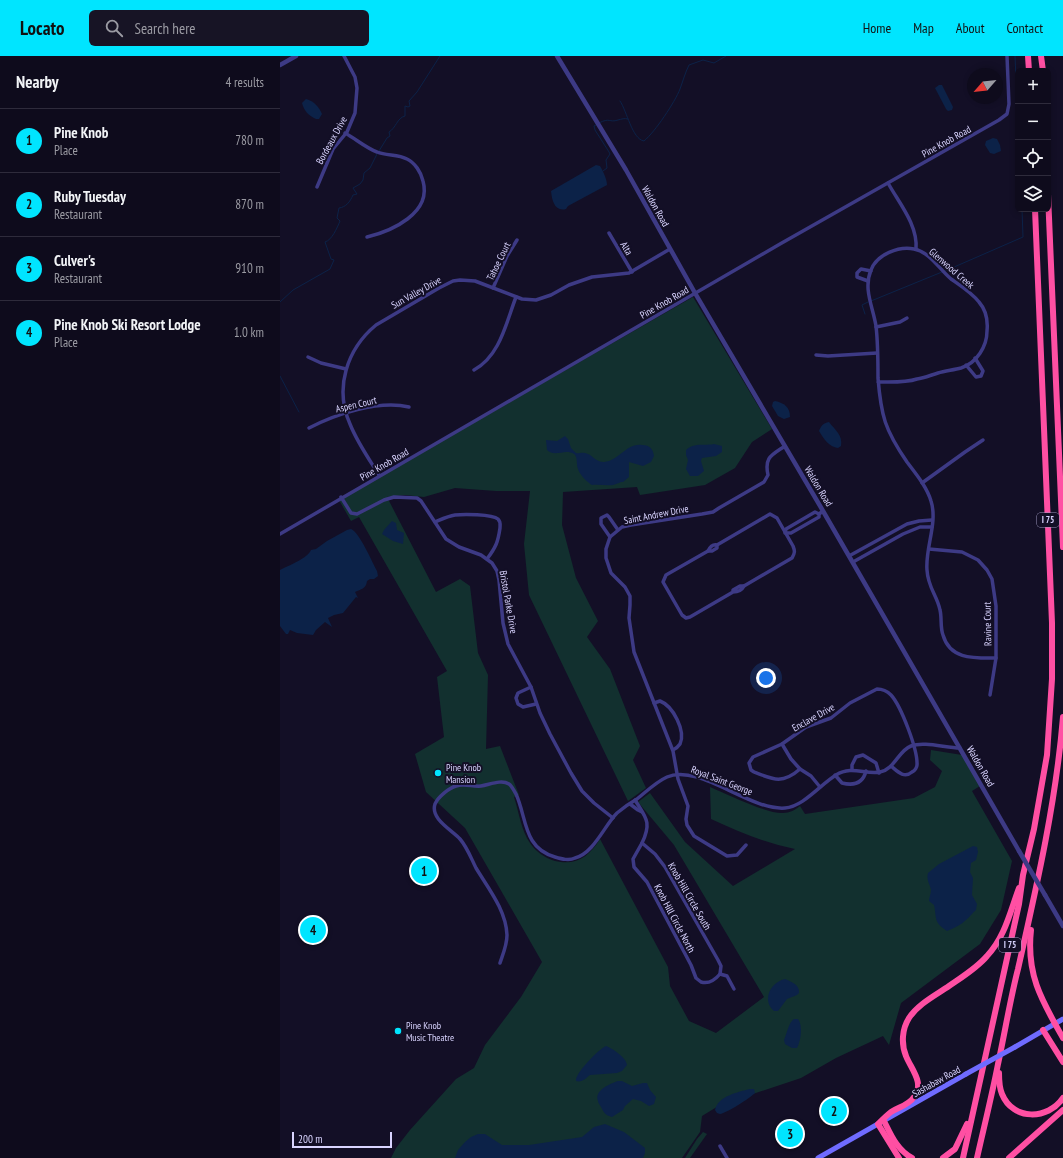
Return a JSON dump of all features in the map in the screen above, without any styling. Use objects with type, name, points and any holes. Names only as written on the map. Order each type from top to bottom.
[{"type":"highway","points":[[1028,56],[1029,68]]},
{"type":"highway","points":[[1041,56],[1043,68]]},
{"type":"highway","name":"I 75","points":[[963,1158],[1019,904],[1023,875],[1034,829],[1047,755],[1052,679],[1052,624],[1035,212]]},
{"type":"highway","name":"I 75","points":[[1049,212],[1063,547]]},
{"type":"highway","name":"I 75","points":[[977,1158],[1008,1012],[1036,891],[1053,802],[1061,747],[1063,717]]},
{"type":"highway","points":[[899,1158],[878,1124],[890,1113],[910,1102],[918,1090],[917,1078],[906,1056],[903,1045],[904,1032],[909,1018],[921,1005],[966,974],[988,956],[1003,932],[1023,875]]},
{"type":"highway","points":[[1036,891],[1031,925],[1030,955],[1034,978],[1039,993],[1063,1038]]},
{"type":"highway","points":[[1043,1030],[1063,1062]]},
{"type":"highway","points":[[998,1063],[999,1084],[1002,1094],[1007,1102],[1021,1113],[1032,1115],[1043,1113],[1057,1106],[1063,1098]]},
{"type":"highway","points":[[943,1158],[956,1149],[974,1108]]},
{"type":"highway","points":[[1009,1158],[1063,1110]]},
{"type":"highway","points":[[884,1121],[896,1144],[905,1154],[912,1158]]},
{"type":"main road","name":"Sashabaw Road","points":[[818,1158],[1063,1019]]},
{"type":"street","points":[[280,65],[296,56]]},
{"type":"street","name":"Bordeaux Drive","points":[[317,187],[330,155],[345,133],[355,113],[357,88],[355,77],[344,56]]},
{"type":"street","name":"Waldon Road","points":[[558,56],[626,170],[695,293],[785,446],[821,512],[849,556],[1063,926]]},
{"type":"street","name":"Pine Knob Road","points":[[280,534],[379,475],[1004,116],[1007,114],[1009,104],[1007,56]]},
{"type":"street","points":[[345,133],[378,152],[408,159],[416,166],[422,176],[425,188],[423,199],[413,216],[403,223],[380,234],[367,237]]},
{"type":"street","points":[[888,183],[914,228],[916,249]]},
{"type":"street","name":"Alta","points":[[609,233],[632,272]]},
{"type":"street","name":"Tahoe Court","points":[[493,288],[507,256],[517,240]]},
{"type":"street","name":"Sun Valley Drive","points":[[379,475],[350,425],[346,413],[343,389],[346,369],[352,354],[368,332],[385,319],[453,281],[475,281],[516,297],[531,300],[542,298],[569,285],[592,277],[632,272],[670,249]]},
{"type":"street","name":"Glenwood Creek","points":[[878,382],[917,380],[966,365],[975,358],[984,346],[987,336],[988,322],[980,303],[946,274],[936,263],[916,249],[900,249],[891,252],[880,259],[871,271],[868,281],[868,290],[876,327],[878,382],[883,418],[889,434],[927,490],[931,501],[933,511],[927,568],[928,582],[940,610],[941,629],[946,643],[952,650],[970,658],[996,658]]},
{"type":"street","points":[[868,281],[857,277],[856,273],[861,269],[871,271]]},
{"type":"street","points":[[474,370],[483,365],[494,352],[516,297]]},
{"type":"street","points":[[876,327],[900,322],[907,318]]},
{"type":"street","points":[[816,355],[828,356],[877,353]]},
{"type":"street","points":[[308,357],[321,363],[346,369]]},
{"type":"street","points":[[966,365],[973,375],[976,377],[981,376],[983,371],[975,358]]},
{"type":"street","name":"Aspen Court","points":[[309,428],[323,421],[346,413],[367,408],[384,406],[409,407]]},
{"type":"street","points":[[922,483],[983,440]]},
{"type":"street","name":"Saint Andrew Drive","points":[[610,537],[622,527],[713,512],[764,482],[768,475],[766,466],[769,458],[785,446]]},
{"type":"street","points":[[341,498],[351,513],[357,514],[384,500],[394,497],[417,498],[421,501],[443,535],[452,543],[475,551],[487,558],[498,541],[500,523],[498,519],[492,517],[455,515],[445,517],[435,522]]},
{"type":"street","points":[[785,533],[777,518],[770,514],[718,545],[715,544],[710,547],[708,551],[666,576],[663,582],[682,615],[686,618],[690,618],[733,592],[743,589],[744,586],[792,558],[795,550],[785,533],[786,528],[815,512],[821,512],[820,517],[791,533],[785,533]]},
{"type":"street","points":[[618,530],[610,517],[607,515],[601,518],[601,524],[610,537],[606,549],[607,566],[611,573],[625,587],[630,596],[629,618],[634,652],[673,750],[680,787],[688,806],[686,819],[690,831],[694,836],[727,856],[737,855],[746,845]]},
{"type":"street","points":[[849,556],[907,524],[932,520]]},
{"type":"street","points":[[852,562],[903,534],[920,527],[932,527]]},
{"type":"street","points":[[885,536],[888,542]]},
{"type":"street","name":"Ravine Court","points":[[929,549],[962,552],[978,560],[988,570],[992,579],[996,606],[996,658],[990,695]]},
{"type":"street","name":"Bristol Parke Drive","points":[[487,558],[492,563],[499,580],[503,623],[508,644],[531,687],[536,704],[550,734],[577,783],[594,803],[613,818]]},
{"type":"street","points":[[531,687],[518,693],[516,698],[518,704],[523,707],[536,704]]},
{"type":"street","name":"Enclave Drive","points":[[800,769],[782,780],[767,778],[751,770],[749,763],[753,757],[782,744],[806,727],[831,718],[850,703],[878,689],[882,689],[892,696],[906,721],[913,745]]},
{"type":"street","points":[[654,703],[660,701],[665,703],[671,708],[677,719],[680,728],[680,741],[679,745],[673,750]]},
{"type":"street","points":[[782,744],[791,759],[800,769],[811,776],[820,787]]},
{"type":"street","points":[[852,770],[852,765],[856,757],[863,755],[876,763],[879,773],[891,766],[904,751],[913,745],[924,744],[960,748]]},
{"type":"street","points":[[891,766],[902,774],[907,775],[913,772],[917,767],[917,762],[913,745]]},
{"type":"street","name":"Royal Saint George","points":[[500,963],[507,934],[501,910],[461,840],[440,821],[436,815],[434,807],[436,802],[451,788],[458,785],[479,786],[498,782],[511,785],[517,797],[529,837],[533,843],[539,849],[550,855],[567,860],[575,858],[586,852],[616,813],[659,782],[677,774],[699,778],[760,803],[779,808],[787,808],[820,787],[835,775],[845,771],[852,770],[879,773]]},
{"type":"street","points":[[835,775],[842,783],[858,783],[864,777],[866,771]]},
{"type":"street","points":[[635,800],[647,820],[648,826],[647,833],[642,843]]},
{"type":"street","points":[[630,804],[642,812]]},
{"type":"street","name":"Knob Hill Circle North","points":[[642,843],[633,859],[634,867],[647,882],[688,959],[696,978],[701,982],[708,983],[717,978],[720,974]]},
{"type":"street","name":"Knob Hill Circle South","points":[[642,843],[655,854],[664,867],[718,960],[720,974]]},
{"type":"street","points":[[720,974],[727,976],[734,988]]},
{"type":"street","points":[[720,1146],[727,1158]]},
{"type":"green space","points":[[693,297],[772,429],[752,442],[735,468],[705,485],[640,495],[637,487],[563,492],[562,525],[576,578],[598,621],[587,637],[610,669],[640,746],[633,760],[646,788],[628,801],[529,595],[524,544],[530,491],[496,491],[455,488],[424,497],[405,495],[387,497],[436,592],[460,579],[470,586],[478,653],[488,675],[486,749],[500,746],[519,795],[514,797],[522,827],[527,838],[532,846],[544,856],[551,860],[563,862],[581,859],[591,851],[600,839],[668,967],[670,986],[689,1021],[716,1033],[764,997],[674,845],[638,802],[650,793],[685,842],[733,886],[795,849],[752,837],[711,819],[710,787],[767,810],[786,813],[800,806],[805,814],[914,798],[935,787],[942,771],[930,760],[931,750],[962,755],[980,786],[972,791],[1012,861],[1001,910],[980,944],[901,1003],[889,1045],[883,1036],[836,1058],[801,1078],[720,1105],[702,1116],[700,1132],[682,1158],[391,1158],[396,1148],[410,1130],[456,1079],[474,1068],[485,1045],[521,997],[542,962],[465,828],[426,792],[415,754],[444,737],[437,677],[447,671],[359,517],[351,521],[339,500]]},
{"type":"green space","points":[[703,1132],[707,1134],[690,1158],[685,1158],[697,1139]]},
{"type":"water","points":[[942,85],[953,107],[952,110],[948,111],[946,109],[935,88]]},
{"type":"water","points":[[306,99],[314,103],[319,109],[322,114],[319,119],[313,118],[305,111],[302,103]]},
{"type":"water","points":[[993,138],[997,139],[1001,151],[994,154],[990,153],[985,145],[986,141]]},
{"type":"water","points":[[596,165],[600,166],[606,178],[607,185],[568,206],[566,209],[559,209],[553,202],[551,191]]},
{"type":"water","points":[[775,401],[788,408],[790,417],[784,419],[778,416],[772,406],[773,402]]},
{"type":"water","points":[[829,422],[841,439],[841,446],[838,448],[829,444],[819,431],[822,425]]},
{"type":"water","points":[[565,436],[568,439],[571,448],[576,453],[587,454],[601,462],[614,459],[627,449],[636,445],[645,445],[649,447],[652,449],[654,456],[651,462],[643,466],[629,462],[629,477],[623,482],[613,485],[592,485],[580,473],[574,454],[571,452],[553,453],[547,450],[546,440],[557,441]]},
{"type":"water","points":[[714,444],[722,446],[722,452],[716,456],[702,458],[701,461],[704,471],[698,476],[690,476],[686,469],[688,460],[686,450],[696,445]]},
{"type":"water","points":[[392,521],[396,523],[397,530],[404,533],[403,544],[393,541],[382,534]]},
{"type":"water","points":[[351,529],[362,542],[377,571],[378,576],[367,581],[364,587],[355,592],[358,598],[356,597],[343,613],[328,618],[332,627],[325,622],[313,635],[297,633],[290,630],[288,634],[286,634],[280,626],[280,570],[302,559],[311,550],[316,549],[327,541]]},
{"type":"water","points":[[973,846],[977,847],[978,852],[976,860],[971,863],[970,872],[973,878],[972,895],[977,904],[976,910],[962,923],[947,931],[939,925],[934,905],[929,901],[931,890],[928,880],[928,873],[939,864]]},
{"type":"water","points":[[785,979],[797,986],[799,993],[787,999],[778,1011],[774,1011],[768,1002],[769,992],[776,984]]},
{"type":"water","points":[[794,1019],[798,1019],[801,1025],[797,1048],[792,1048],[785,1044],[784,1040],[789,1025]]},
{"type":"water","points":[[606,1046],[622,1056],[626,1062],[627,1065],[622,1071],[617,1073],[590,1075],[582,1081],[576,1081],[583,1067],[593,1056]]},
{"type":"water","points":[[618,1081],[622,1081],[632,1086],[647,1083],[650,1090],[656,1097],[654,1104],[649,1106],[641,1101],[633,1099],[625,1106],[623,1110],[612,1117],[606,1115],[598,1102],[598,1094],[604,1088]]},
{"type":"water","points":[[754,1089],[755,1093],[728,1111],[720,1114],[715,1110],[720,1101],[729,1095]]},
{"type":"water","points":[[605,1124],[624,1132],[645,1148],[643,1158],[455,1158],[458,1150],[465,1142],[478,1134],[485,1134],[502,1145],[529,1145],[582,1137],[594,1127]]},
{"type":"waterway","points":[[379,151],[387,138],[390,136],[389,132],[400,119],[405,116],[405,106],[410,106],[409,101],[417,92],[440,56]]},
{"type":"waterway","points":[[620,101],[633,130],[636,135],[644,141],[659,124],[674,101],[689,65],[703,60],[714,63],[726,56]]},
{"type":"waterway","points":[[1015,56],[1017,104]]},
{"type":"waterway","points":[[599,123],[605,120],[615,121],[628,119]]},
{"type":"waterway","points":[[596,125],[594,126],[595,130],[610,154],[606,160],[607,168],[603,171]]},
{"type":"waterway","points":[[280,302],[293,290],[330,269],[334,260],[331,259],[325,242],[332,236],[340,221],[337,218],[339,208],[346,205],[353,195],[357,194],[353,188],[360,184],[363,180],[364,173],[370,168],[377,154]]},
{"type":"waterway","points":[[945,271],[1023,237],[1022,212]]},
{"type":"waterway","points":[[871,301],[942,272]]},
{"type":"waterway","points":[[865,314],[862,305],[868,302]]},
{"type":"waterway","points":[[280,376],[299,412]]},
{"type":"place","name":"Pine Knob Mansion","points":[[438,773]]},
{"type":"place","name":"Pine Knob","points":[[424,871]]},
{"type":"place","name":"Pine Knob Ski Resort Lodge","points":[[313,930]]},
{"type":"place","name":"Pine Knob Music Theatre","points":[[398,1031]]},
{"type":"place","name":"Ruby Tuesday","points":[[834,1111]]},
{"type":"place","name":"Culver's","points":[[790,1134]]}]
